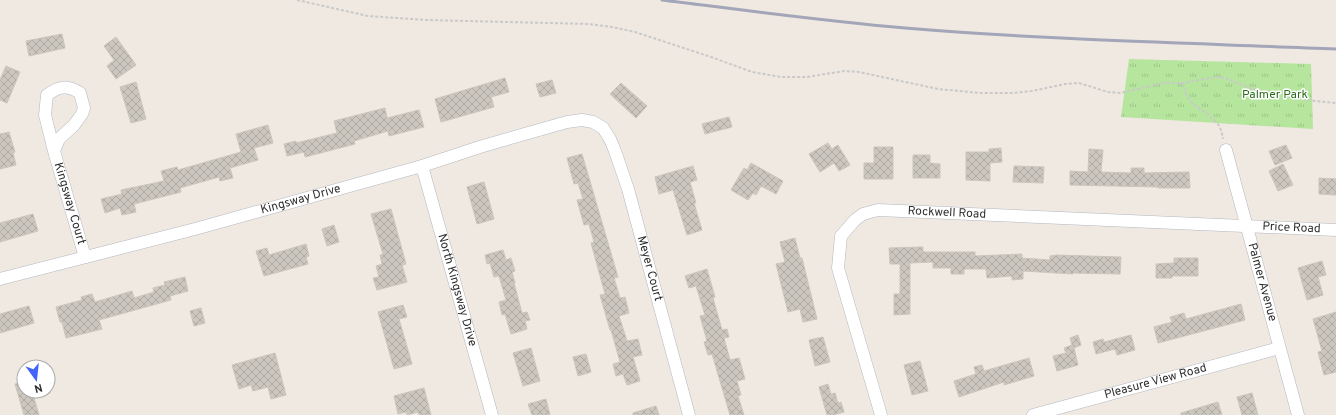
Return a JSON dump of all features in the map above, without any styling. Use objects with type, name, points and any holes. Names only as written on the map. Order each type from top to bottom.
[{"type":"street","name":"Kingsway Court","points":[[54,151],[59,139],[74,125],[82,114],[84,108],[80,93],[74,89],[66,87],[56,88],[47,95],[45,115],[54,151],[85,257]]},
{"type":"street","name":"Kingsway Drive","points":[[0,280],[195,229],[422,166],[483,146],[567,122],[582,120],[593,122],[600,126]]},
{"type":"street","name":"Meyer Court","points":[[600,126],[610,139],[628,189],[689,415]]},
{"type":"street","name":"Palmer Avenue","points":[[1226,150],[1298,415]]},
{"type":"street","name":"North Kingsway Drive","points":[[422,166],[492,415]]},
{"type":"street","name":"Rockwell Road","points":[[881,415],[838,268],[841,236],[855,220],[863,214],[878,210],[1246,227]]},
{"type":"street","name":"Price Road","points":[[1246,227],[1336,230]]},
{"type":"street","name":"Pleasure View Road","points":[[1033,415],[1279,348]]},
{"type":"path","points":[[297,0],[368,16],[426,20],[589,24],[612,27],[634,32],[678,46],[752,72],[781,77],[807,77],[844,71],[859,72],[938,88],[981,93],[1012,93],[1032,91],[1065,84],[1079,83],[1108,92],[1120,93],[1164,83],[1183,83],[1216,77],[1225,78],[1252,89],[1315,101],[1336,103]]},
{"type":"path","points":[[1183,83],[1184,92],[1191,103],[1216,121],[1220,127],[1226,150]]},
{"type":"green space","name":"Palmer Park","points":[[1129,59],[1311,64],[1313,129],[1121,117]]},
{"type":"building","points":[[62,34],[65,48],[29,56],[26,41]]},
{"type":"building","points":[[116,37],[136,65],[116,79],[107,66],[114,60],[104,46]]},
{"type":"building","points":[[6,66],[20,72],[7,103],[0,100],[0,80]]},
{"type":"building","points":[[505,78],[509,92],[491,97],[494,107],[441,122],[435,99]]},
{"type":"building","points":[[552,80],[556,93],[540,97],[536,84]]},
{"type":"building","points":[[136,82],[146,119],[131,123],[120,87]]},
{"type":"building","points":[[621,83],[647,106],[636,118],[610,94]]},
{"type":"building","points":[[385,108],[387,118],[419,110],[424,127],[389,136],[388,131],[354,141],[355,144],[305,157],[304,152],[287,156],[284,144],[296,141],[296,143],[337,133],[334,121]]},
{"type":"building","points":[[729,117],[732,127],[705,134],[702,124]]},
{"type":"building","points":[[268,125],[273,143],[254,148],[258,160],[230,168],[233,178],[220,181],[219,177],[180,188],[181,192],[134,204],[136,212],[122,215],[120,208],[105,213],[101,199],[122,194],[121,190],[164,181],[161,171],[177,167],[178,170],[241,152],[236,134]]},
{"type":"building","points":[[9,132],[15,152],[13,153],[16,165],[0,169],[0,134]]},
{"type":"building","points":[[828,143],[832,149],[838,145],[850,165],[839,171],[834,163],[820,172],[809,154]]},
{"type":"building","points":[[1286,145],[1292,158],[1275,165],[1269,151]]},
{"type":"building","points":[[874,147],[893,147],[893,179],[864,179],[864,163],[874,163]]},
{"type":"building","points":[[1001,148],[1002,162],[990,163],[990,181],[966,180],[966,152],[989,152],[989,149]]},
{"type":"building","points":[[1089,149],[1103,150],[1101,172],[1131,173],[1131,168],[1144,168],[1144,173],[1189,172],[1190,188],[1070,185],[1070,171],[1088,172]]},
{"type":"building","points":[[582,154],[618,277],[614,278],[620,298],[625,297],[629,313],[619,316],[627,341],[638,339],[642,355],[633,357],[640,381],[627,385],[623,374],[616,376],[613,364],[620,362],[600,295],[605,294],[591,243],[594,242],[589,224],[584,225],[577,200],[583,199],[578,183],[574,184],[567,158]]},
{"type":"building","points":[[913,155],[930,155],[930,163],[940,164],[940,178],[913,178]]},
{"type":"building","points":[[751,163],[783,181],[776,194],[761,186],[756,195],[753,193],[748,200],[731,190],[744,168],[747,170]]},
{"type":"building","points":[[1283,164],[1293,185],[1278,191],[1269,171]]},
{"type":"building","points":[[693,166],[697,180],[690,182],[696,203],[694,203],[702,230],[687,235],[673,190],[659,194],[655,177]]},
{"type":"building","points":[[1014,166],[1044,167],[1043,183],[1013,182]]},
{"type":"building","points":[[1319,178],[1336,179],[1336,195],[1319,194]]},
{"type":"building","points":[[484,182],[494,219],[477,224],[467,187]]},
{"type":"building","points":[[391,209],[406,264],[402,265],[407,282],[377,290],[373,278],[379,277],[376,266],[382,264],[380,255],[383,254],[371,214]]},
{"type":"building","points":[[33,214],[38,231],[0,242],[0,223]]},
{"type":"building","points":[[334,225],[339,242],[327,246],[322,229]]},
{"type":"building","points":[[795,238],[800,258],[802,258],[817,319],[803,322],[800,309],[788,312],[776,264],[785,262],[780,242]]},
{"type":"building","points":[[306,244],[309,256],[306,257],[308,264],[264,276],[256,251],[267,248],[269,255]]},
{"type":"building","points":[[923,247],[923,252],[975,252],[975,256],[1022,254],[1022,258],[1050,260],[1050,256],[1057,255],[1121,257],[1120,274],[1073,274],[1023,271],[1023,279],[1012,280],[1012,276],[987,278],[986,269],[964,269],[964,274],[951,274],[951,268],[933,268],[933,262],[910,263],[910,314],[894,315],[894,294],[900,294],[900,264],[890,264],[889,248]]},
{"type":"building","points":[[503,250],[506,260],[511,258],[515,271],[512,272],[522,313],[527,312],[530,320],[525,321],[527,329],[511,334],[505,314],[502,315],[499,302],[506,300],[499,276],[494,277],[490,263],[487,264],[485,255]]},
{"type":"building","points":[[1174,258],[1198,258],[1198,276],[1172,276],[1172,278],[1156,278],[1156,264],[1174,263]]},
{"type":"building","points":[[1322,261],[1326,275],[1318,277],[1323,295],[1307,300],[1298,268]]},
{"type":"building","points":[[707,269],[722,330],[727,329],[729,337],[724,338],[730,360],[739,358],[745,379],[737,381],[741,395],[738,396],[744,415],[730,415],[712,354],[708,355],[704,342],[707,341],[700,316],[705,315],[696,286],[689,288],[685,276]]},
{"type":"building","points":[[185,277],[188,291],[170,296],[171,300],[99,320],[102,329],[66,338],[56,307],[82,300],[81,297],[92,294],[95,302],[132,291],[134,298],[154,292],[153,288],[165,285],[164,282]]},
{"type":"building","points":[[1241,304],[1245,320],[1158,343],[1154,327],[1172,322],[1170,317],[1184,313],[1186,319]]},
{"type":"building","points":[[403,305],[407,317],[399,319],[412,364],[394,369],[378,312]]},
{"type":"building","points":[[29,306],[34,323],[0,333],[0,314]]},
{"type":"building","points":[[201,308],[205,323],[194,326],[190,311]]},
{"type":"building","points":[[1336,312],[1336,372],[1324,375],[1318,352],[1322,351],[1313,319]]},
{"type":"building","points":[[1078,335],[1081,345],[1074,348],[1078,365],[1057,371],[1053,356],[1066,353],[1064,348],[1072,345],[1070,338]]},
{"type":"building","points":[[1131,335],[1135,350],[1117,355],[1115,349],[1096,354],[1093,342],[1103,339],[1104,342]]},
{"type":"building","points":[[823,337],[830,362],[815,366],[809,340]]},
{"type":"building","points":[[531,348],[540,381],[523,386],[513,353]]},
{"type":"building","points":[[275,353],[286,395],[271,399],[268,387],[253,391],[251,385],[239,389],[232,365]]},
{"type":"building","points":[[586,354],[591,372],[578,376],[573,357]]},
{"type":"building","points":[[1029,358],[1034,376],[1004,385],[1004,382],[959,397],[954,381],[976,374],[974,367],[982,365],[984,371]]},
{"type":"building","points":[[920,361],[928,391],[912,395],[904,365]]},
{"type":"building","points":[[828,384],[831,394],[835,393],[838,403],[841,402],[844,412],[827,415],[819,387]]},
{"type":"building","points":[[424,388],[431,415],[419,415],[418,412],[407,415],[406,412],[398,414],[394,396]]},
{"type":"building","points":[[1252,393],[1258,415],[1242,415],[1237,397]]},
{"type":"building","points":[[19,399],[34,399],[39,415],[24,415]]},
{"type":"building","points":[[546,399],[550,415],[532,415],[528,404]]},
{"type":"building","points":[[1218,402],[1222,415],[1181,415],[1181,413]]},
{"type":"building","points":[[656,406],[659,415],[633,415],[633,413]]},
{"type":"railway","points":[[662,0],[844,22],[1012,36],[1336,49]]}]
